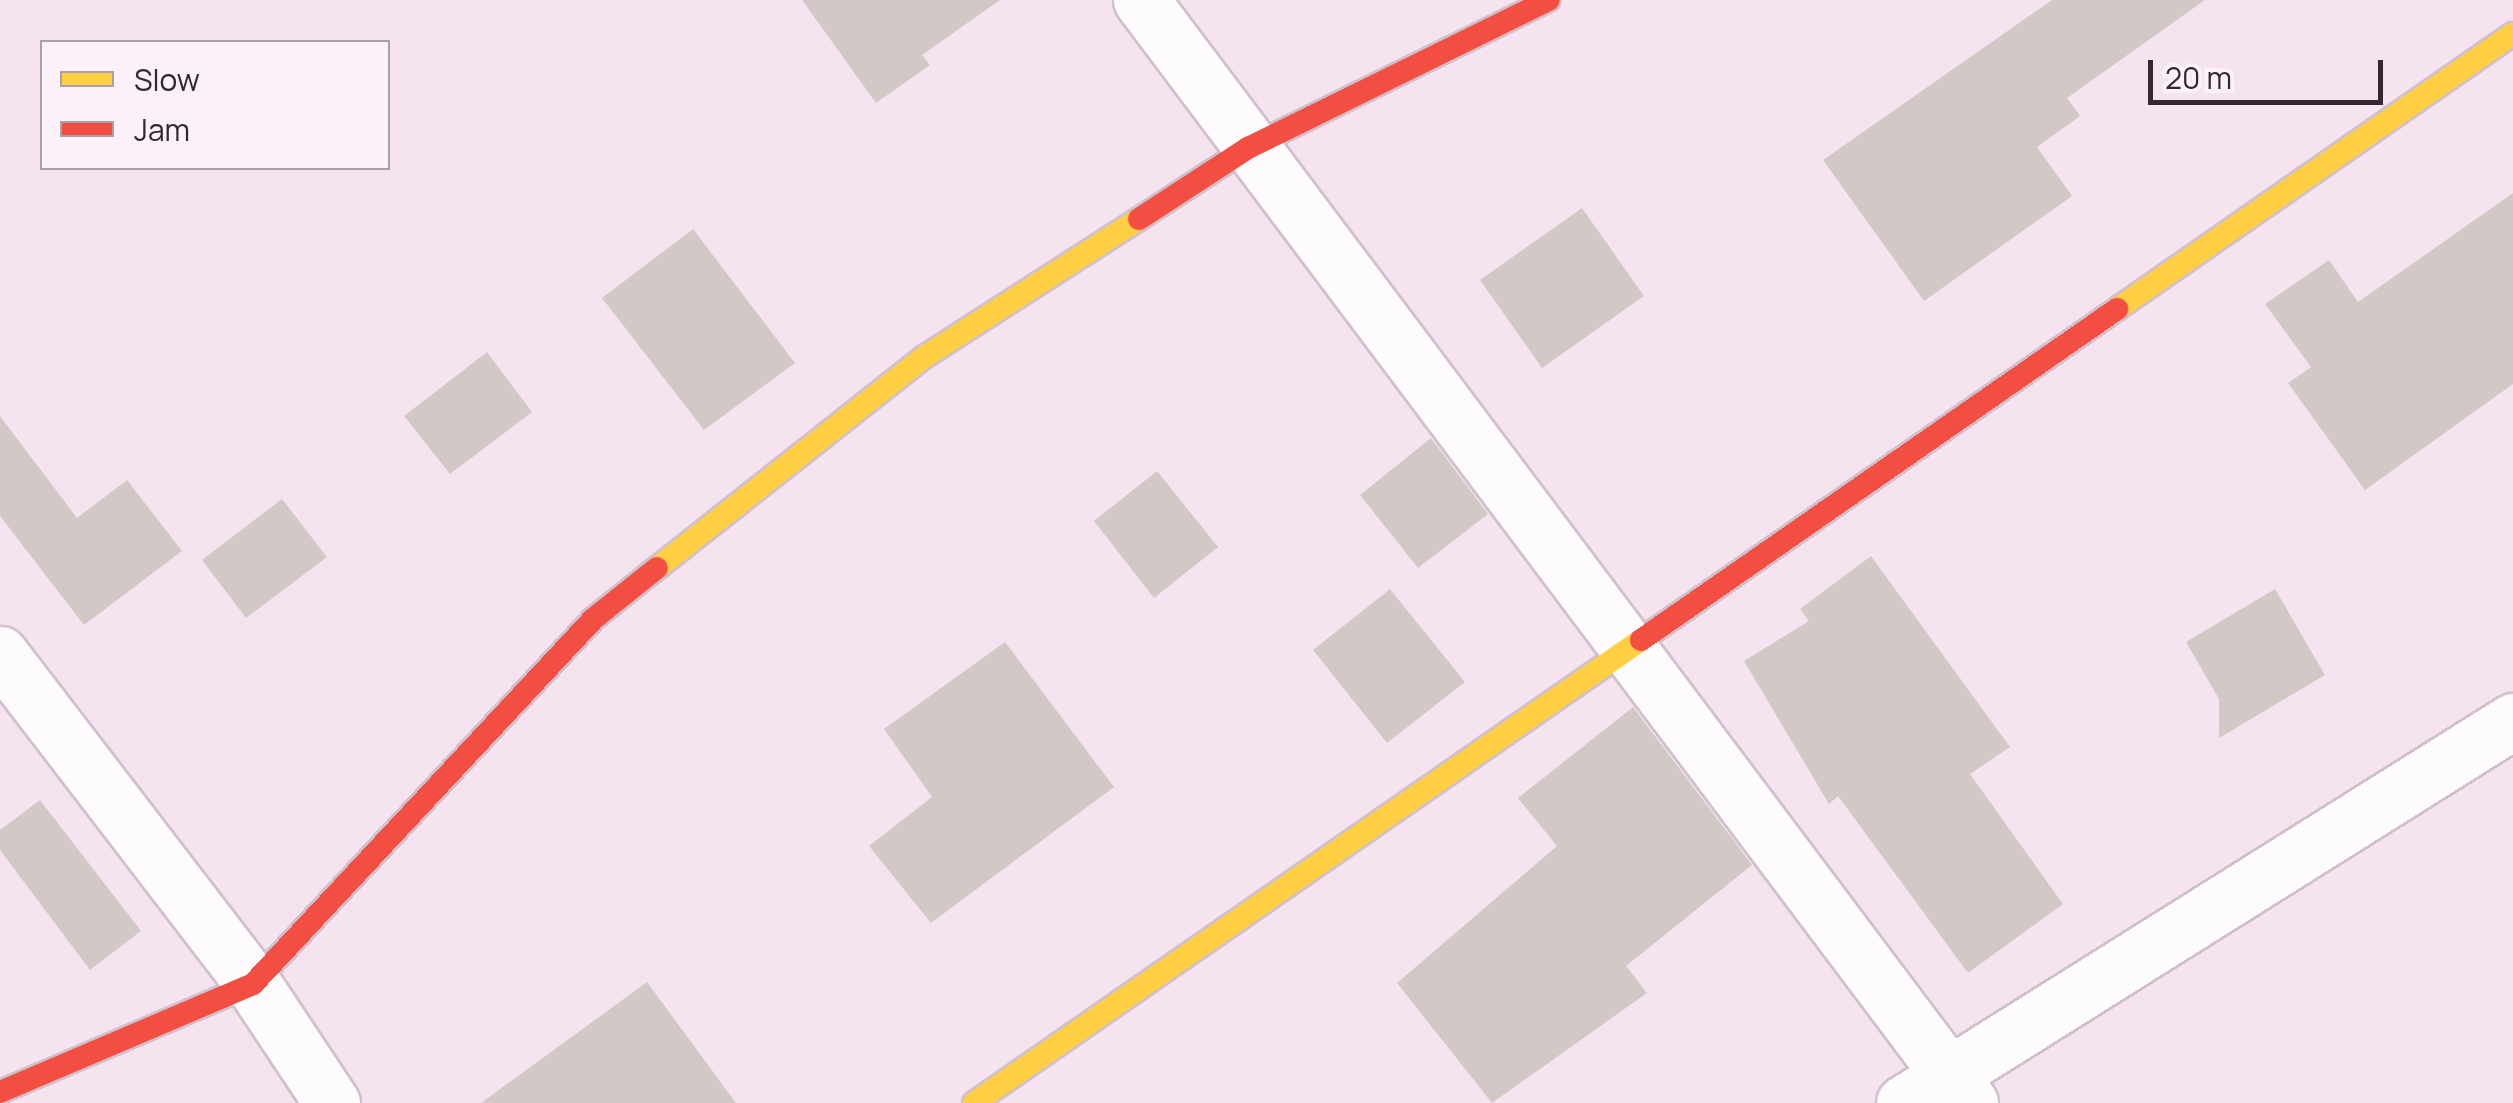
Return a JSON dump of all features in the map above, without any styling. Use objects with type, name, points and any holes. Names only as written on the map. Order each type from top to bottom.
[{"type":"street","points":[[1142,0],[1248,148],[1630,641],[1939,1093],[2513,720]]},
{"type":"street","points":[[0,1092],[253,984],[592,620],[924,357],[1248,148],[1548,0]]},
{"type":"street","points":[[974,1103],[1630,641],[2513,34]]},
{"type":"street","points":[[0,654],[253,984],[332,1103]]},
{"type":"building","points":[[802,0],[1000,0],[922,55],[930,65],[876,103]]},
{"type":"building","points":[[2052,0],[2205,0],[2067,98],[2080,116],[2037,147],[2072,196],[1924,301],[1823,160]]},
{"type":"building","points":[[2513,193],[2513,384],[2365,490],[2288,383],[2311,367],[2265,304],[2329,260],[2358,302]]},
{"type":"building","points":[[1582,208],[1644,296],[1542,368],[1480,280]]},
{"type":"building","points":[[693,229],[795,363],[704,430],[602,298]]},
{"type":"building","points":[[487,352],[532,412],[450,474],[404,416]]},
{"type":"building","points":[[0,416],[77,518],[127,480],[182,551],[84,625],[0,516]]},
{"type":"building","points":[[1431,438],[1488,514],[1418,568],[1360,495]]},
{"type":"building","points":[[1157,471],[1218,547],[1154,598],[1094,521]]},
{"type":"building","points":[[282,499],[327,557],[246,618],[202,560]]},
{"type":"building","points":[[1871,556],[2010,747],[1970,774],[2063,904],[1968,973],[1838,796],[1829,804],[1744,661],[1809,621],[1800,609]]},
{"type":"building","points":[[1390,589],[1465,682],[1387,743],[1313,650]]},
{"type":"building","points":[[2275,589],[2325,675],[2219,738],[2219,699],[2186,642]]},
{"type":"building","points":[[1005,642],[1114,787],[931,923],[869,846],[932,797],[884,729]]},
{"type":"building","points":[[1633,707],[1752,865],[1626,966],[1647,993],[1492,1103],[1397,983],[1557,846],[1518,798]]},
{"type":"building","points":[[40,800],[141,931],[90,970],[0,850],[0,830]]},
{"type":"building","points":[[647,982],[736,1103],[481,1103]]},
{"type":"traffic: slow","points":[[2117,309],[2513,34]]},
{"type":"traffic: slow","points":[[657,568],[924,357],[1139,219]]},
{"type":"traffic: slow","points":[[974,1103],[1641,640]]},
{"type":"traffic: jam","points":[[1139,219],[1248,148],[1549,0]]},
{"type":"traffic: jam","points":[[1641,640],[2117,309]]},
{"type":"traffic: jam","points":[[0,1092],[253,984],[592,620],[657,568]]}]
